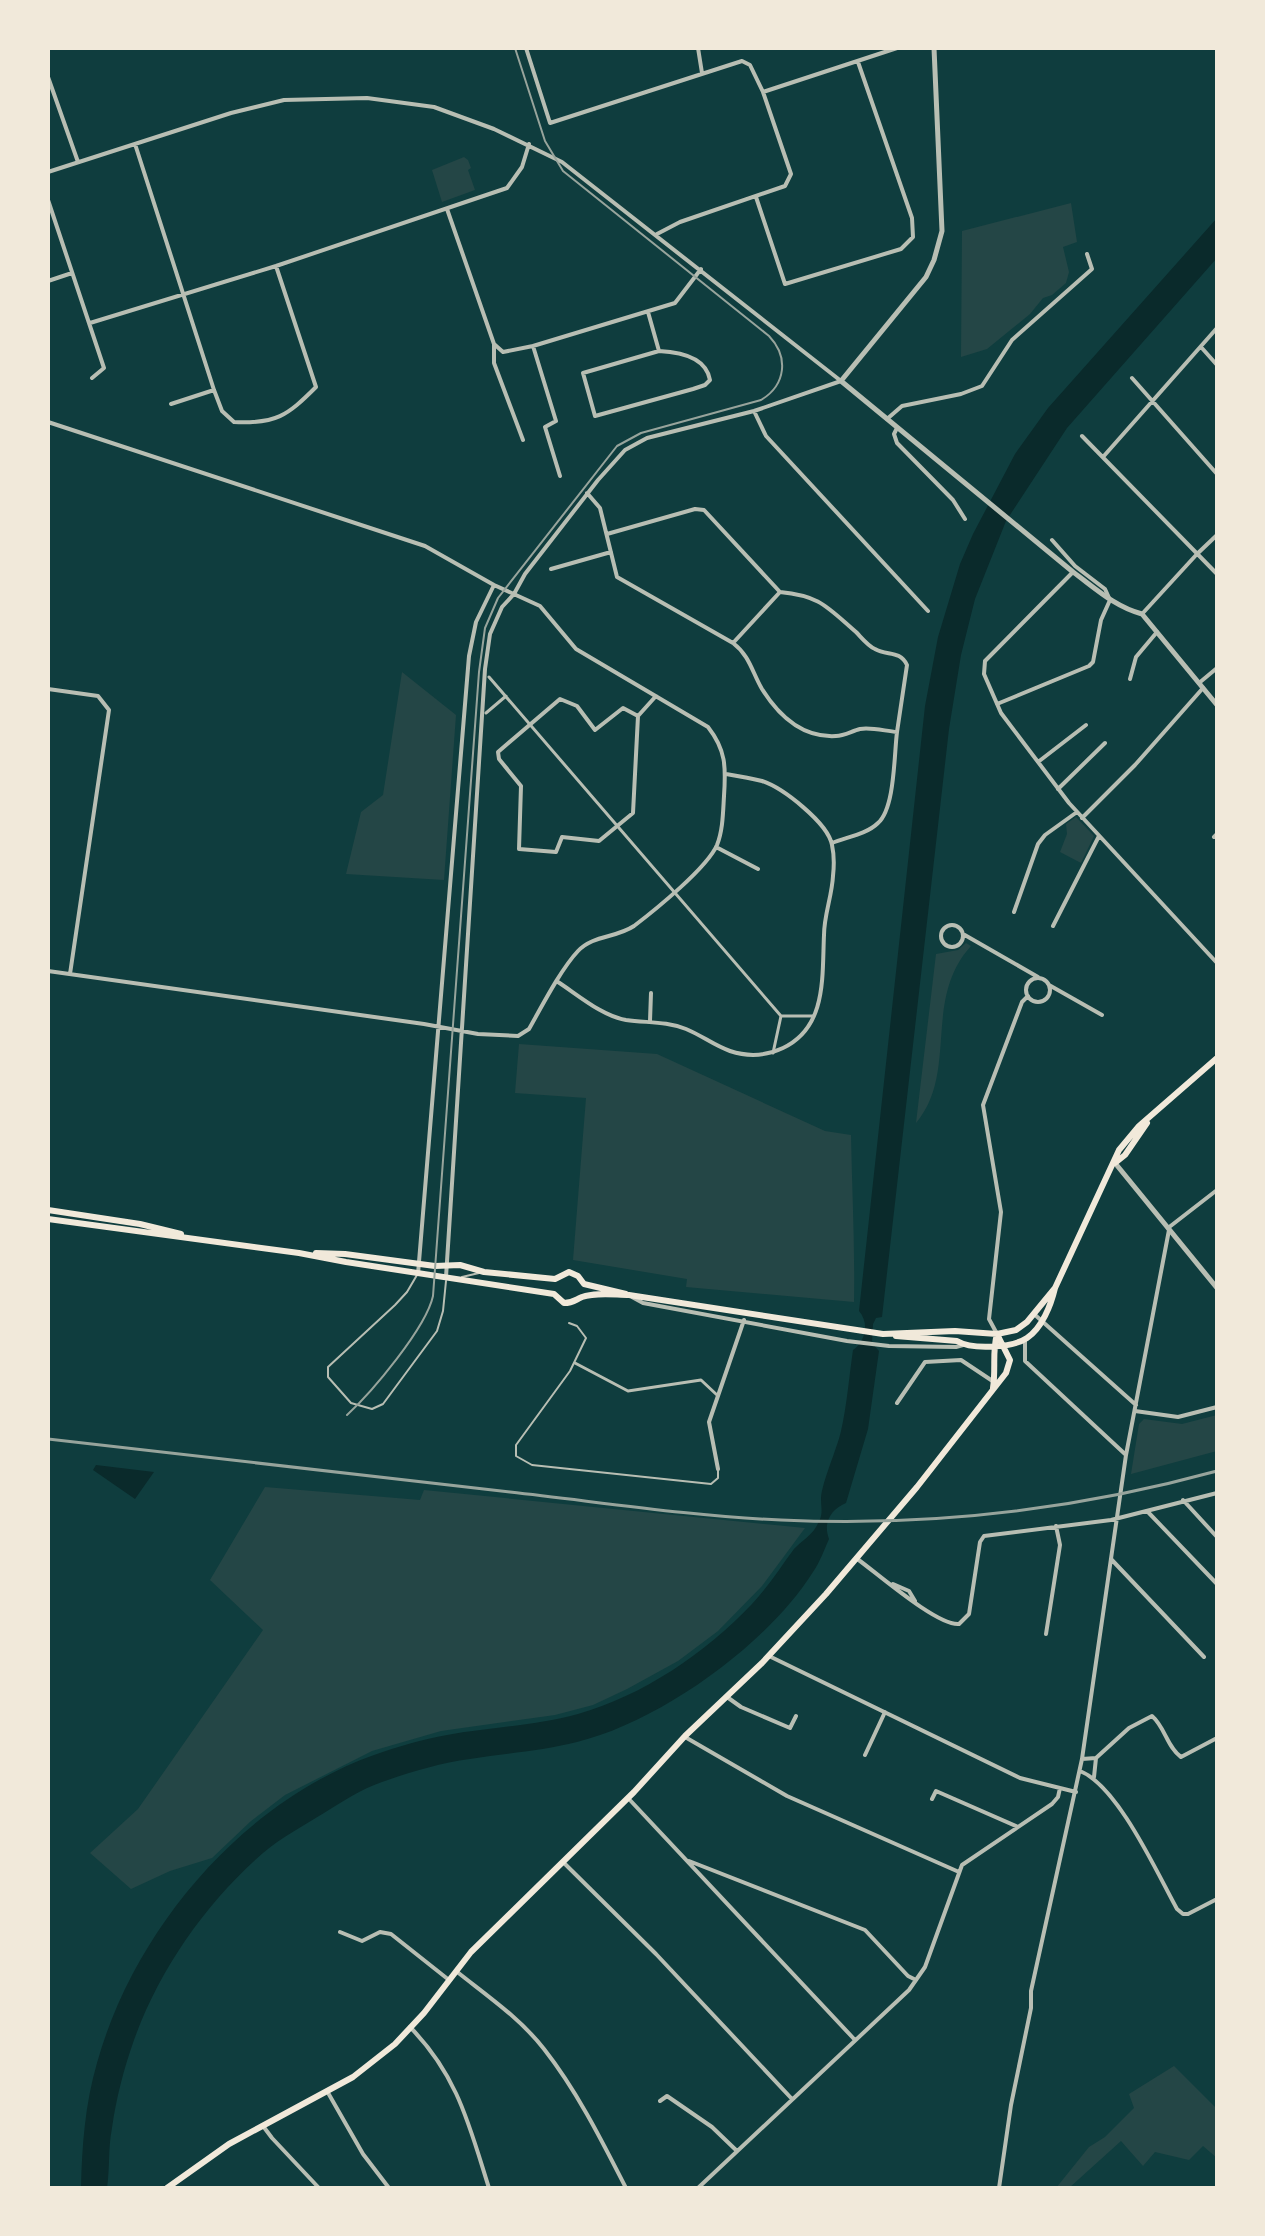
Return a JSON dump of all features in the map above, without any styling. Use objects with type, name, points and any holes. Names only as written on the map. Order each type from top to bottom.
[{"type":"main road","points":[[48,1219],[299,1253],[554,1294],[560,1301],[569,1304],[581,1297],[629,1295],[904,1339],[957,1341],[963,1345],[993,1347],[1025,1340],[1041,1321],[1119,1150],[1127,1139],[1215,1058]]},
{"type":"main road","points":[[48,1210],[140,1224],[196,1238]]},
{"type":"main road","points":[[299,1253],[345,1254],[460,1265],[484,1272],[555,1279],[569,1272],[578,1276],[584,1284],[619,1290],[629,1295]]},
{"type":"main road","points":[[554,1294],[555,1279]]},
{"type":"main road","points":[[581,1297],[584,1284]]},
{"type":"main road","points":[[886,1334],[955,1331],[997,1334],[1016,1330],[1055,1288]]},
{"type":"main road","points":[[167,2188],[229,2144],[327,2091],[377,2059],[410,2027],[481,1942],[628,1798],[685,1736],[769,1656],[917,1487],[1008,1369],[1010,1360],[997,1334]]},
{"type":"main road","points":[[994,1385],[996,1363],[993,1347],[997,1334]]},
{"type":"street","points":[[526,48],[550,123],[742,61],[750,65],[763,92],[791,174],[785,186],[680,222],[657,234]]},
{"type":"street","points":[[698,48],[702,74]]},
{"type":"street","points":[[763,92],[897,48]]},
{"type":"street","points":[[446,1278],[487,648],[495,621],[525,574],[619,455],[641,441],[754,411],[841,381],[926,277],[942,231],[943,206],[934,48]]},
{"type":"street","points":[[756,197],[785,284],[901,249],[913,237],[912,218],[857,62]]},
{"type":"street","points":[[48,77],[78,162]]},
{"type":"street","points":[[48,172],[231,113],[284,100],[341,97],[434,107],[529,144],[562,162],[657,234],[1073,572],[1110,600],[1142,614],[1217,705]]},
{"type":"street","points":[[135,144],[214,390],[222,411],[234,422],[249,423],[289,414],[316,387],[276,266]]},
{"type":"street","points":[[90,323],[276,266],[507,188],[522,167],[529,144]]},
{"type":"street","points":[[48,200],[104,368],[92,378]]},
{"type":"street","points":[[447,208],[494,344],[494,363],[523,440]]},
{"type":"street","points":[[887,419],[902,406],[961,394],[982,386],[1012,340],[1092,269],[1087,254]]},
{"type":"street","points":[[494,344],[503,352],[533,346],[675,303],[701,269]]},
{"type":"street","points":[[48,281],[73,272]]},
{"type":"street","points":[[648,312],[659,351]]},
{"type":"street","points":[[1103,457],[1217,328]]},
{"type":"street","points":[[533,346],[556,421],[545,427],[560,476]]},
{"type":"street","points":[[1201,347],[1217,365]]},
{"type":"street","points":[[659,351],[688,355],[707,371],[709,383],[595,416],[583,373],[659,351]]},
{"type":"street","points":[[1132,378],[1217,474]]},
{"type":"street","points":[[171,404],[214,390]]},
{"type":"street","points":[[754,411],[766,436],[928,611]]},
{"type":"street","points":[[48,422],[425,546],[494,585],[540,606],[576,649],[708,727],[721,744],[726,774],[721,832],[716,847],[701,868],[632,927],[592,941],[578,951],[529,1029],[518,1036],[440,1028],[48,971]]},
{"type":"street","points":[[897,428],[894,434],[897,443],[953,500],[965,519]]},
{"type":"street","points":[[1082,436],[1217,574]]},
{"type":"street","points":[[587,493],[600,508],[617,577],[745,652],[761,686],[777,710],[796,725],[814,735],[839,736],[862,729],[897,732]]},
{"type":"street","points":[[607,534],[695,509],[704,510],[780,592],[807,595],[821,601],[875,650],[895,653],[904,659],[907,665],[889,807],[880,822],[867,831],[832,843]]},
{"type":"street","points":[[1142,614],[1217,535]]},
{"type":"street","points":[[997,704],[1093,662],[1101,620],[1110,600],[1105,589],[1075,566],[1052,540]]},
{"type":"street","points":[[551,569],[611,552]]},
{"type":"street","points":[[1073,572],[985,661],[984,674],[997,704],[1058,789],[1217,963]]},
{"type":"street","points":[[418,1274],[469,656],[476,622],[494,585]]},
{"type":"street","points":[[733,643],[780,592]]},
{"type":"street","points":[[1130,679],[1136,657],[1157,632]]},
{"type":"street","points":[[1082,818],[1135,765],[1217,668]]},
{"type":"street","points":[[489,677],[781,1016],[815,1016]]},
{"type":"street","points":[[48,689],[98,696],[109,710],[70,974]]},
{"type":"street","points":[[486,713],[506,696]]},
{"type":"street","points":[[638,716],[623,708],[595,730],[577,706],[560,699],[498,752],[499,759],[521,786],[519,849],[556,852],[562,837],[599,841],[633,813],[638,716],[656,696]]},
{"type":"street","points":[[1038,762],[1086,725]]},
{"type":"street","points":[[1058,789],[1105,743]]},
{"type":"street","points":[[558,982],[608,1014],[625,1020],[650,1021],[686,1029],[730,1051],[755,1056],[773,1053],[794,1043],[810,1027],[822,989],[824,915],[833,877],[832,843],[814,818],[789,795],[763,782],[726,774]]},
{"type":"street","points":[[1014,912],[1038,844],[1045,835],[1077,812]]},
{"type":"street","points":[[1053,926],[1099,836]]},
{"type":"street","points":[[716,847],[758,869]]},
{"type":"street","points":[[963,934],[962,941],[954,948],[944,944],[941,938],[942,930],[948,926],[959,928],[963,934],[1045,979],[1050,993],[1042,1001],[1034,1001],[1028,996]]},
{"type":"street","points":[[997,1334],[989,1319],[1001,1212],[983,1105],[1022,1002],[1028,996],[1028,983],[1038,977]]},
{"type":"street","points":[[1049,985],[1102,1015]]},
{"type":"street","points":[[650,1021],[651,993]]},
{"type":"street","points":[[773,1053],[781,1016]]},
{"type":"street","points":[[1115,1163],[1217,1288]]},
{"type":"street","points":[[999,2188],[1011,2105],[1031,2008],[1031,1991],[1080,1771],[1126,1455],[1168,1229],[1216,1194]]},
{"type":"street","points":[[629,1295],[643,1303],[847,1341],[883,1346],[963,1345]]},
{"type":"street","points":[[1034,1314],[1135,1408],[1178,1417],[1217,1407]]},
{"type":"street","points":[[718,1469],[709,1422],[744,1320]]},
{"type":"street","points":[[1025,1340],[1025,1361],[1126,1455]]},
{"type":"street","points":[[897,1403],[925,1362],[961,1360],[994,1385]]},
{"type":"street","points":[[575,1363],[628,1391],[701,1380],[719,1396]]},
{"type":"street","points":[[856,1558],[892,1584],[909,1591],[915,1601],[944,1622],[959,1624],[969,1614],[980,1542],[984,1536],[1117,1519],[1217,1493]]},
{"type":"street","points":[[1183,1500],[1217,1537]]},
{"type":"street","points":[[1147,1511],[1217,1584]]},
{"type":"street","points":[[1046,1634],[1060,1545],[1056,1526]]},
{"type":"street","points":[[1111,1559],[1204,1657]]},
{"type":"street","points":[[769,1656],[1020,1778],[1076,1792]]},
{"type":"street","points":[[727,1697],[741,1707],[790,1728],[796,1716]]},
{"type":"street","points":[[865,1755],[885,1712]]},
{"type":"street","points":[[1082,1759],[1096,1758],[1128,1729],[1152,1716],[1174,1752],[1181,1757],[1217,1738]]},
{"type":"street","points":[[685,1736],[787,1796],[959,1872]]},
{"type":"street","points":[[1094,1777],[1096,1758]]},
{"type":"street","points":[[1080,1771],[1094,1777],[1135,1833],[1177,1909],[1188,1914],[1217,1899]]},
{"type":"street","points":[[698,2188],[909,1990],[925,1967],[962,1865],[1052,1804],[1060,1788]]},
{"type":"street","points":[[932,1799],[936,1791],[1018,1827]]},
{"type":"street","points":[[628,1798],[855,2040]]},
{"type":"street","points":[[685,1859],[865,1930],[908,1976],[916,1980]]},
{"type":"street","points":[[563,1862],[656,1954],[792,2099]]},
{"type":"street","points":[[340,1932],[362,1941],[380,1932],[391,1934],[449,1980]]},
{"type":"street","points":[[456,1971],[500,2005],[544,2048],[596,2129],[626,2188]]},
{"type":"street","points":[[410,2027],[437,2057],[462,2101],[489,2188]]},
{"type":"street","points":[[327,2091],[363,2154],[389,2188]]},
{"type":"street","points":[[660,2101],[667,2096],[712,2127],[737,2151]]},
{"type":"street","points":[[263,2126],[319,2188]]},
{"type":"lane","points":[[418,1274],[401,1299],[328,1367],[328,1377],[351,1403],[372,1409],[383,1404],[437,1331],[443,1311],[446,1278],[484,1272]]},
{"type":"lane","points":[[569,1323],[577,1326],[586,1338],[575,1363],[516,1445],[516,1456],[532,1465],[711,1484],[718,1478],[718,1469]]},
{"type":"shaded area","points":[[464,157],[471,168],[468,170],[475,190],[442,202],[432,170]]},
{"type":"shaded area","points":[[1071,203],[1077,242],[1063,247],[1069,272],[1066,283],[1052,295],[1043,298],[1030,314],[987,349],[961,357],[962,231]]},
{"type":"shaded area","points":[[1217,218],[1217,258],[1067,428],[1006,521],[975,599],[961,655],[949,729],[882,1317],[876,1318],[873,1324],[872,1343],[879,1351],[868,1429],[846,1503],[829,1518],[829,1539],[815,1568],[769,1626],[740,1652],[709,1676],[643,1717],[577,1742],[448,1763],[382,1782],[345,1800],[263,1853],[204,1915],[157,1987],[134,2040],[121,2084],[111,2136],[107,2188],[81,2188],[83,2141],[90,2094],[114,2014],[137,1965],[166,1919],[200,1877],[238,1838],[280,1804],[326,1776],[374,1755],[438,1737],[578,1714],[649,1684],[694,1656],[734,1622],[816,1527],[821,1516],[824,1483],[843,1421],[853,1350],[865,1332],[859,1311],[925,706],[938,637],[960,564],[1015,454],[1048,408]]},
{"type":"shaded area","points":[[402,672],[456,715],[444,880],[346,874],[361,812],[383,795]]},
{"type":"shaded area","points":[[1076,817],[1094,836],[1081,863],[1060,852],[1067,834],[1066,824]]},
{"type":"shaded area","points":[[966,943],[971,946],[956,967],[943,1012],[936,1081],[929,1103],[916,1123],[936,954],[958,950]]},
{"type":"shaded area","points":[[519,1044],[657,1054],[825,1131],[851,1135],[854,1302],[686,1287],[687,1279],[573,1260],[586,1098],[515,1093]]},
{"type":"shaded area","points":[[1217,1415],[1217,1451],[1131,1474],[1139,1424],[1144,1419],[1182,1424]]},
{"type":"shaded area","points":[[96,1465],[154,1472],[135,1499],[93,1470]]},
{"type":"shaded area","points":[[265,1487],[420,1500],[424,1490],[805,1528],[762,1586],[718,1631],[678,1661],[627,1689],[593,1705],[555,1715],[441,1731],[372,1751],[285,1795],[251,1821],[212,1858],[170,1871],[131,1889],[90,1853],[138,1809],[263,1630],[210,1580]]},
{"type":"shaded area","points":[[1174,2066],[1217,2109],[1217,2158],[1203,2146],[1189,2160],[1155,2152],[1143,2166],[1121,2141],[1069,2188],[1056,2188],[1089,2147],[1105,2137],[1134,2108],[1129,2094]]},
{"type":"tram line","points":[[347,1415],[409,1342],[433,1296],[479,672],[485,628],[498,598],[617,446],[641,433],[761,400],[776,387],[782,370],[780,353],[769,336],[563,171],[545,141],[515,48]]},
{"type":"railway","points":[[48,1439],[679,1512],[836,1522],[1001,1513],[1110,1496],[1217,1471]]}]
